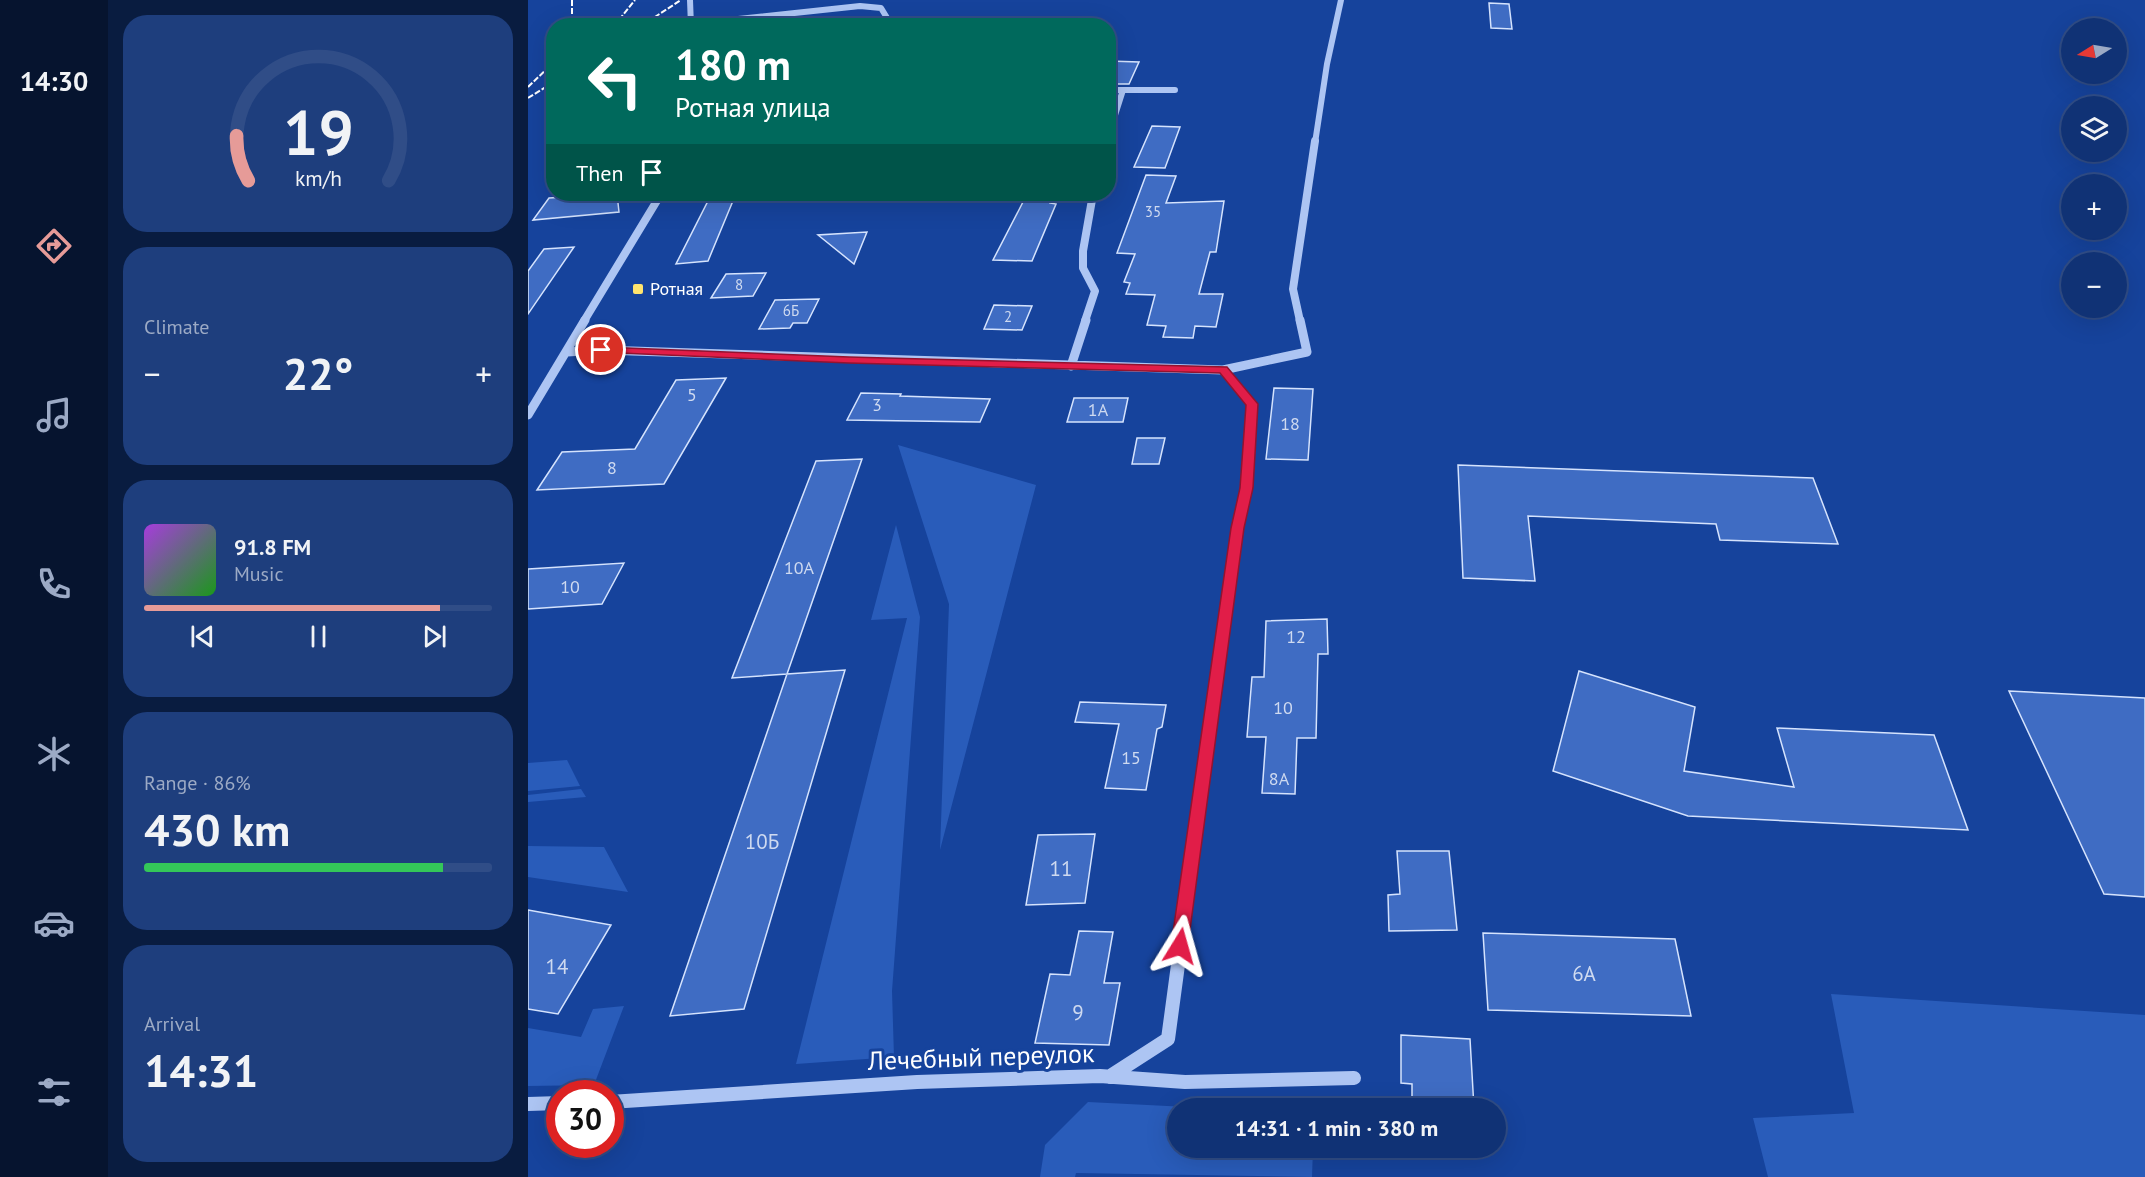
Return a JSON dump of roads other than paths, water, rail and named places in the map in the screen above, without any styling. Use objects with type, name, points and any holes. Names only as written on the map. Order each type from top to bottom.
[{"type":"street","points":[[690,0],[691,18]]},
{"type":"street","points":[[567,352],[601,350],[1223,370],[1306,352],[1293,289],[1327,64],[1341,0]]},
{"type":"street","points":[[753,18],[860,6],[881,8],[887,18]]},
{"type":"street","points":[[1116,90],[1175,90]]},
{"type":"street","points":[[1116,112],[1123,90]]},
{"type":"street","points":[[528,415],[657,201]]},
{"type":"street","points":[[1071,366],[1095,291],[1083,268],[1083,251],[1093,201]]},
{"type":"street","points":[[1109,1077],[1168,1039],[1237,528],[1246,488],[1252,404],[1223,370]]},
{"type":"street","name":"Лечебный переулок","points":[[624,1101],[917,1082],[1109,1077],[1185,1083],[1354,1078]]},
{"type":"street","points":[[528,1104],[546,1103]]},
{"type":"railway","points":[[572,0],[572,18]]},
{"type":"railway","points":[[620,18],[635,0]]},
{"type":"railway","points":[[653,18],[681,0]]},
{"type":"railway","points":[[528,87],[546,70]]},
{"type":"railway","points":[[528,98],[546,87]]},
{"type":"place","name":"Ротная","points":[[638,289]]}]
